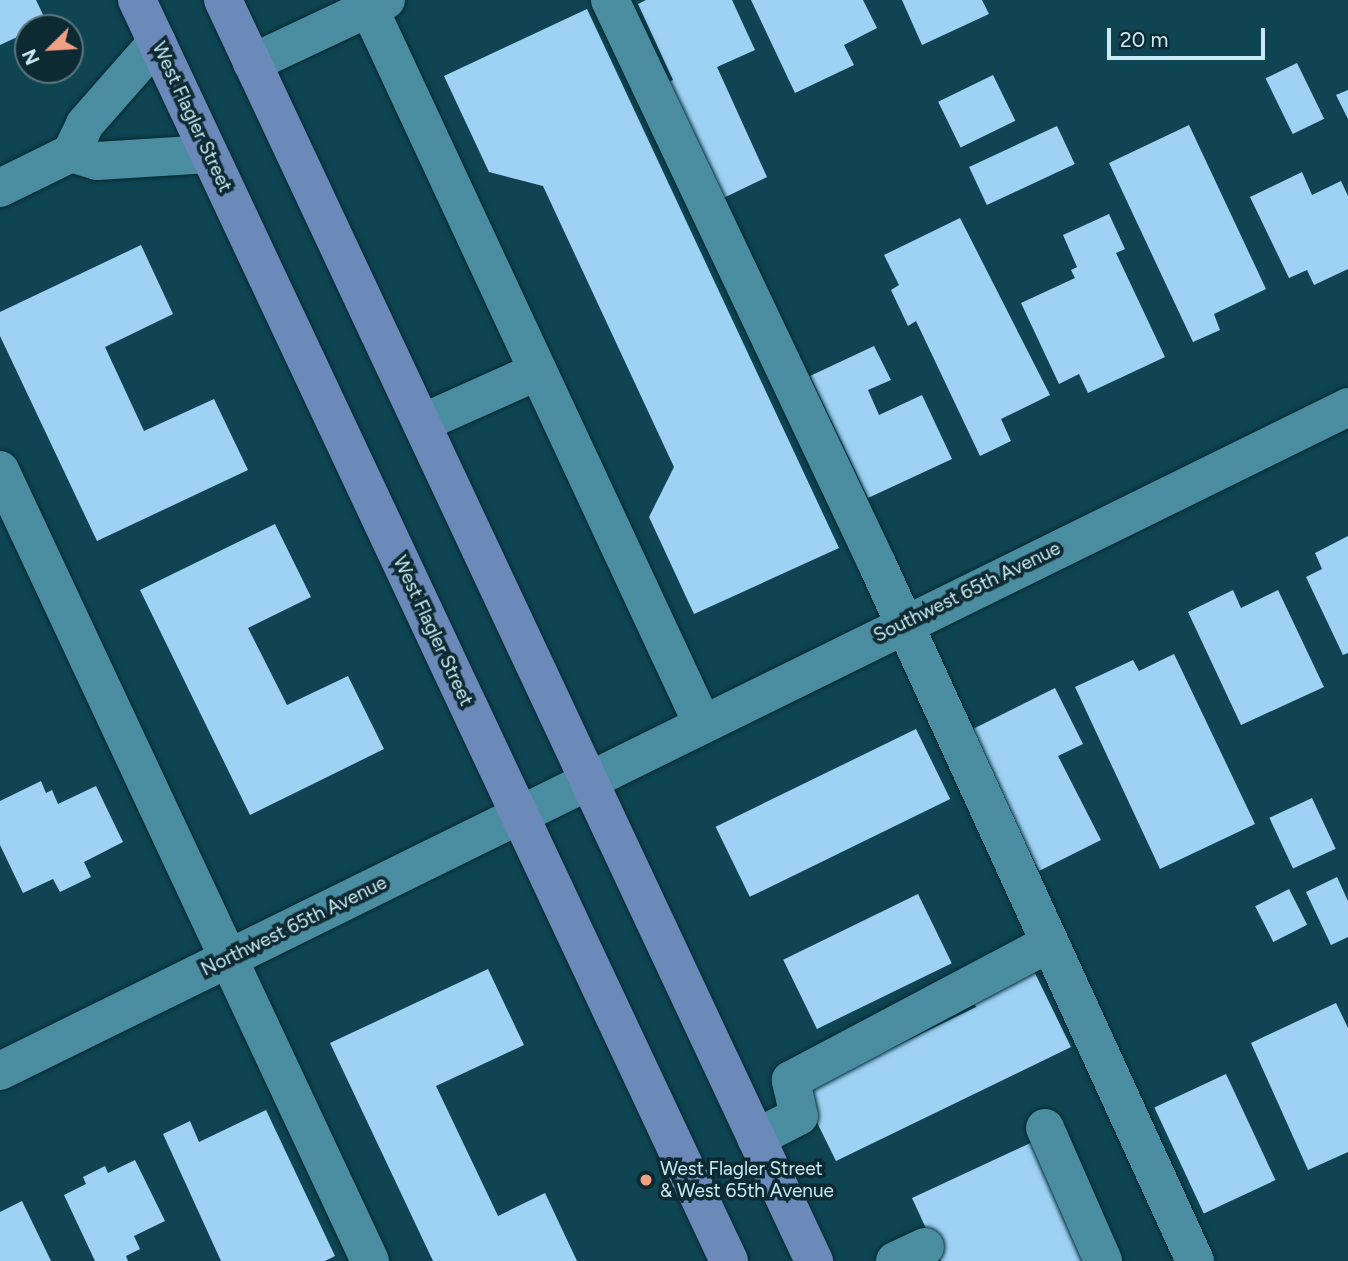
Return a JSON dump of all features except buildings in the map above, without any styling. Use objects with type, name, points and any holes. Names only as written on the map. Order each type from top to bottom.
[{"type":"main road","name":"West Flagler Street","points":[[137,0],[729,1261]]},
{"type":"main road","points":[[223,0],[814,1261]]},
{"type":"street","points":[[610,0],[904,623],[1195,1261]]},
{"type":"street","points":[[252,63],[377,4],[538,371],[702,723]]},
{"type":"street","points":[[0,188],[71,153],[85,124],[157,42]]},
{"type":"street","points":[[71,153],[97,161],[209,154]]},
{"type":"street","points":[[422,423],[538,371]]},
{"type":"street","name":"Southwest 65th Avenue","points":[[587,779],[1348,407]]},
{"type":"street","points":[[0,470],[370,1261]]},
{"type":"street","name":"Northwest 65th Avenue","points":[[0,1071],[587,779]]},
{"type":"street","points":[[756,1138],[799,1116],[791,1080],[1050,943]]},
{"type":"street","points":[[1045,1128],[1103,1261]]},
{"type":"place","name":"West Flagler Street & West 65th Avenue","points":[[646,1180]]}]
